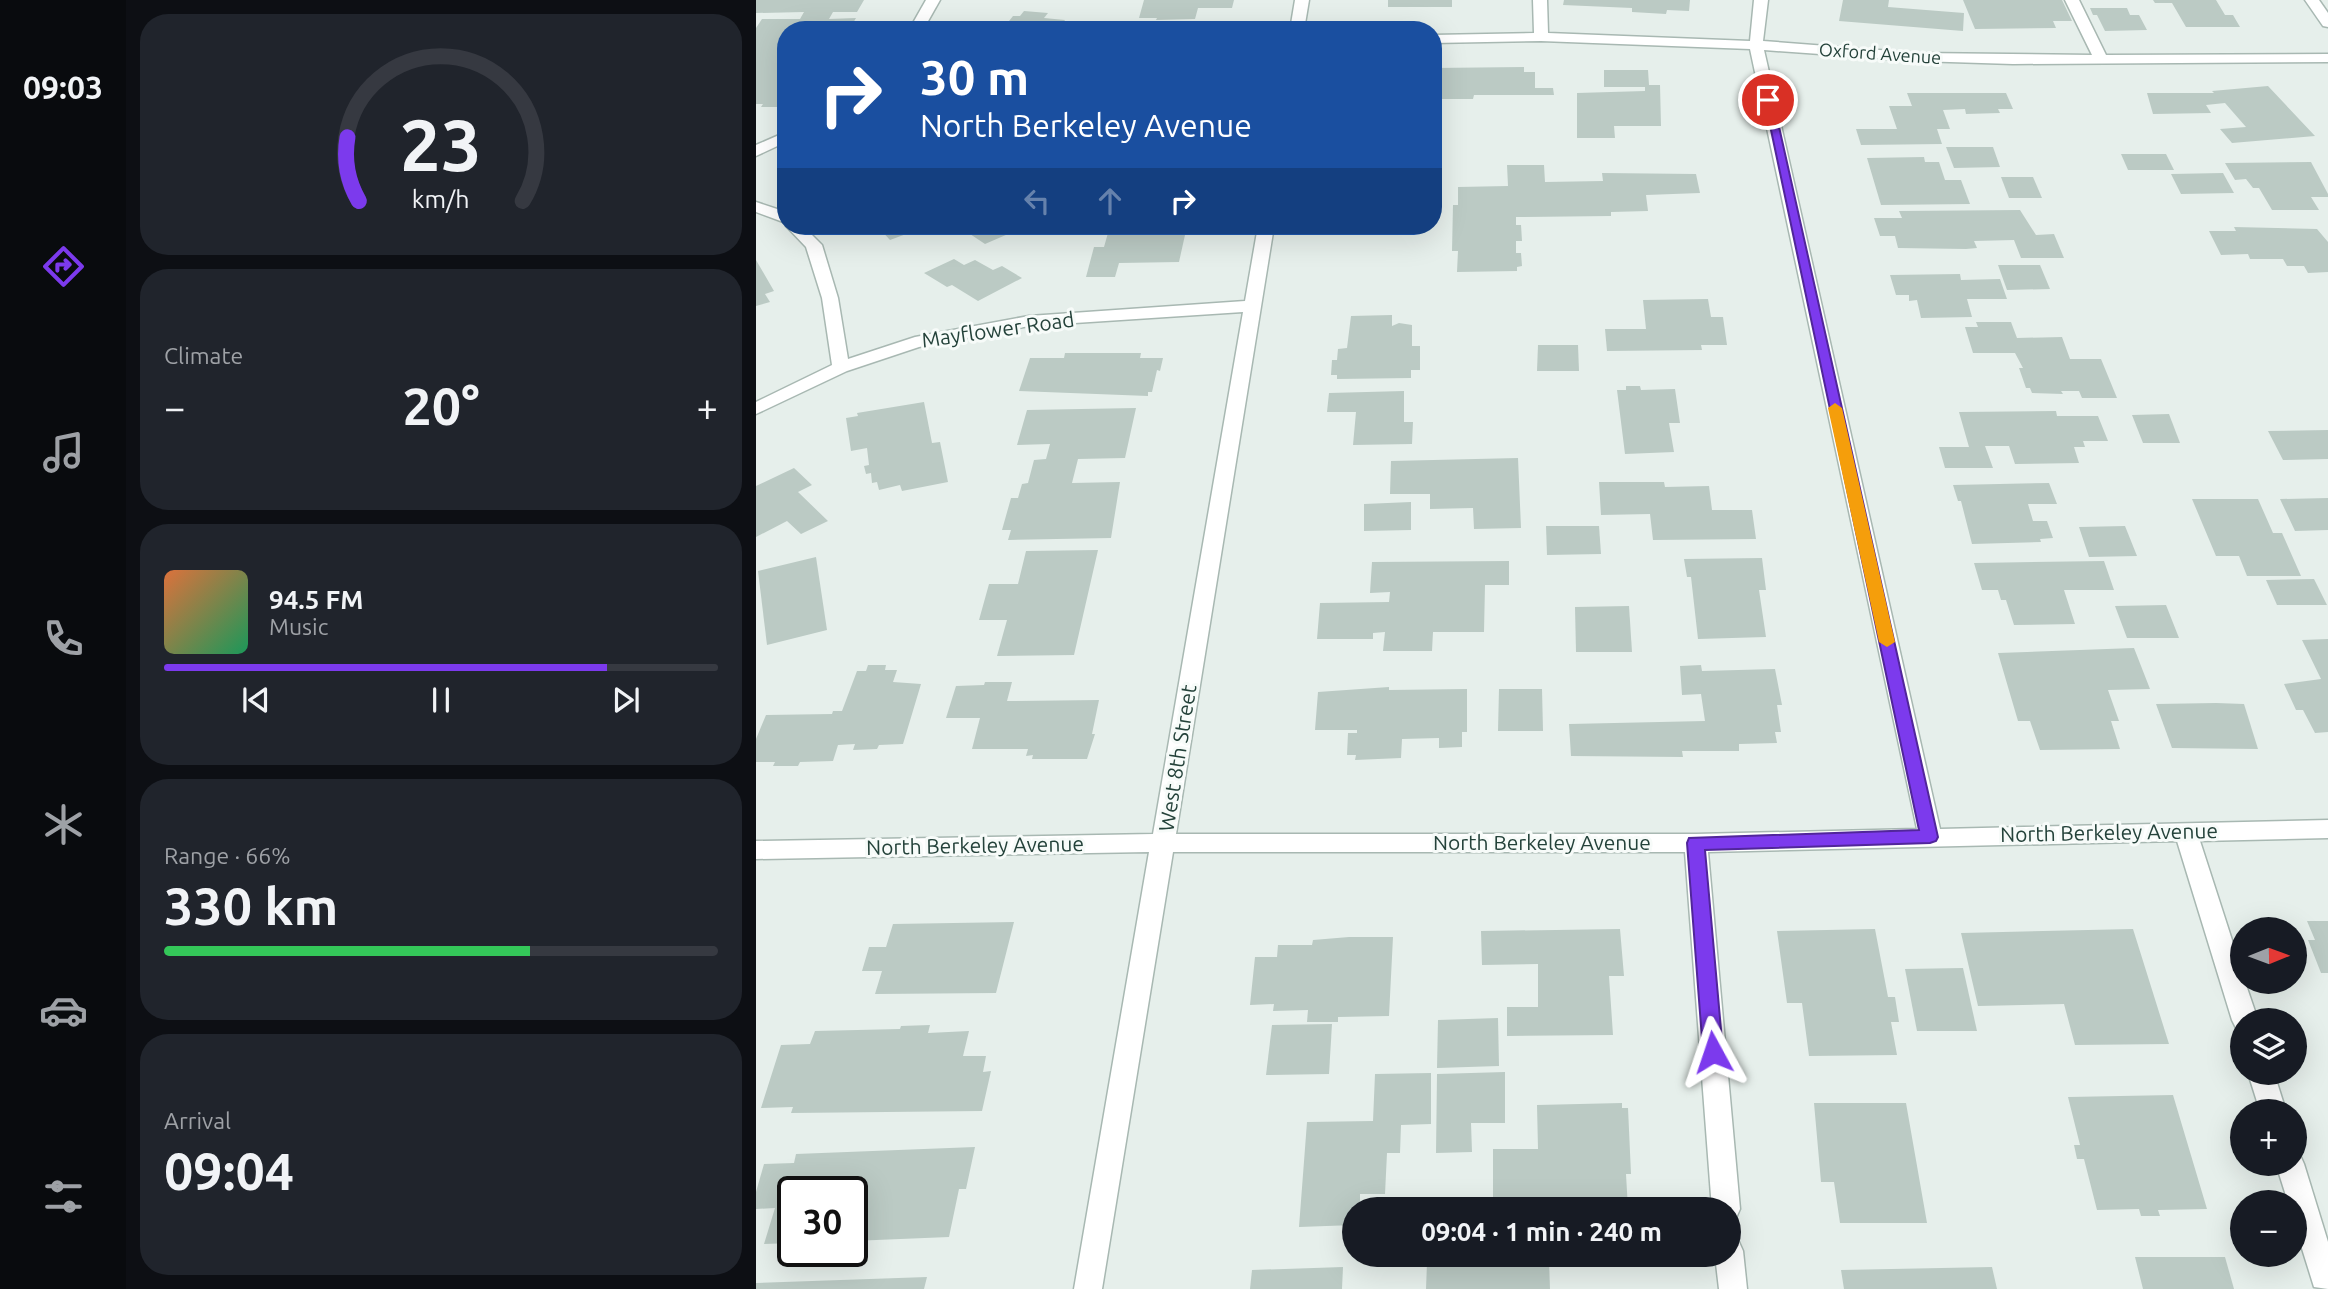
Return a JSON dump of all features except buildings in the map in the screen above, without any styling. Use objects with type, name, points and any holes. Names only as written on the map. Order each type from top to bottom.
[{"type":"street","points":[[921,21],[933,0]]},
{"type":"street","points":[[1298,21],[1302,0]]},
{"type":"street","points":[[1540,0],[1541,37]]},
{"type":"street","points":[[1761,0],[1756,45],[1930,837]]},
{"type":"street","points":[[2072,0],[2101,60]]},
{"type":"street","points":[[2312,0],[2328,23]]},
{"type":"street","name":"Oxford Avenue","points":[[1442,39],[1541,37],[1756,45],[1918,57],[2101,60],[2328,58]]},
{"type":"street","points":[[756,151],[777,140]]},
{"type":"street","points":[[756,206],[777,214]]},
{"type":"street","points":[[803,235],[814,245],[830,298],[841,367]]},
{"type":"street","name":"West 8th Street","points":[[1088,1289],[1265,235]]},
{"type":"street","name":"Mayflower Road","points":[[756,409],[841,367],[915,342],[1029,321],[1253,306]]},
{"type":"street","name":"North Berkeley Avenue","points":[[756,850],[1164,843],[1696,843],[2328,829]]},
{"type":"street","points":[[2185,831],[2241,1008]]},
{"type":"street","points":[[1696,843],[1725,1197]]},
{"type":"street","points":[[2294,1176],[2328,1287]]},
{"type":"street","points":[[1731,1267],[1733,1289]]},
{"type":"slow traffic","points":[[1835,408],[1887,642]]},
{"type":"route","points":[[1713,1052],[1696,843],[1930,837],[1768,100]]}]
